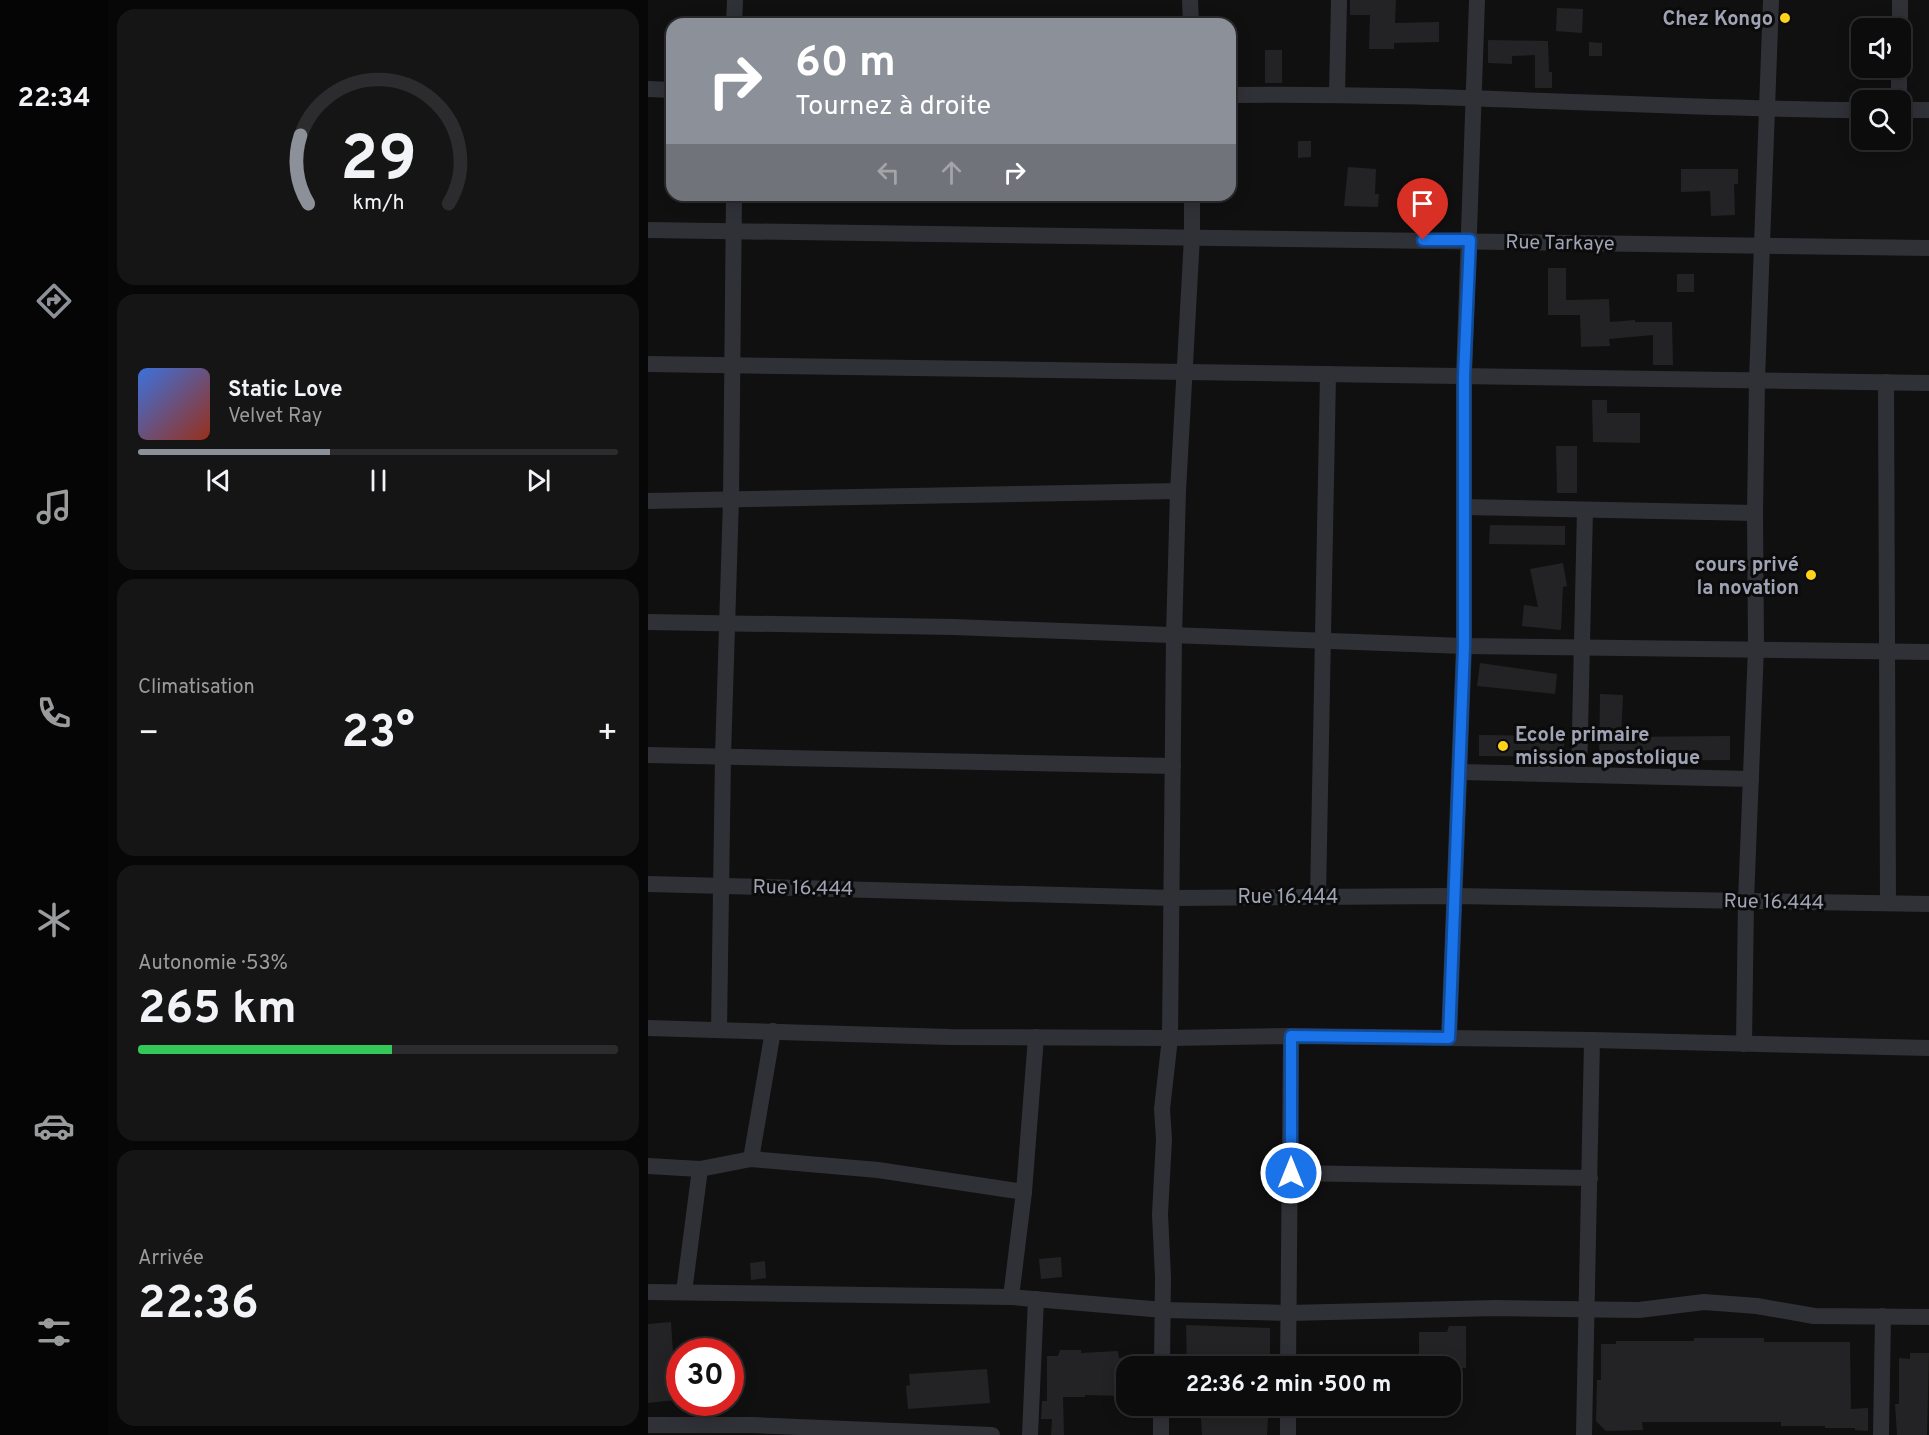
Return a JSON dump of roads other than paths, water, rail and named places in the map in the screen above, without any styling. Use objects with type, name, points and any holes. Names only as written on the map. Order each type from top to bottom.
[{"type":"street","points":[[734,18],[735,0]]},
{"type":"street","points":[[1190,0],[1191,18]]},
{"type":"street","points":[[1337,94],[1339,0]]},
{"type":"street","points":[[1449,1038],[1464,646],[1464,376],[1477,0]]},
{"type":"street","points":[[1744,1044],[1746,901],[1756,648],[1757,380],[1771,0]]},
{"type":"street","points":[[1900,0],[1900,18]]},
{"type":"street","points":[[648,89],[666,90]]},
{"type":"street","points":[[1236,95],[1337,94],[1851,110]]},
{"type":"street","points":[[1911,110],[1929,110]]},
{"type":"street","points":[[718,1029],[731,499],[734,201]]},
{"type":"street","points":[[1162,1356],[1164,1310],[1160,1214],[1164,1139],[1162,1109],[1170,1038],[1174,635],[1178,491],[1192,201]]},
{"type":"street","name":"Rue Tarkaye","points":[[648,230],[1929,248]]},
{"type":"street","points":[[648,364],[1929,383]]},
{"type":"street","points":[[1318,896],[1328,374]]},
{"type":"street","points":[[1886,382],[1888,903]]},
{"type":"street","points":[[648,501],[1178,491]]},
{"type":"street","points":[[1464,507],[1755,513]]},
{"type":"street","points":[[1579,775],[1585,510]]},
{"type":"street","points":[[648,622],[954,627],[1464,646],[1929,652]]},
{"type":"street","points":[[648,755],[1173,766]]},
{"type":"street","points":[[1459,772],[1751,779]]},
{"type":"street","name":"Rue 16.444","points":[[648,884],[1172,898],[1454,896],[1929,904]]},
{"type":"street","points":[[648,1028],[1036,1037],[1291,1036],[1929,1048]]},
{"type":"street","points":[[751,1159],[773,1031]]},
{"type":"street","points":[[1288,1356],[1291,1036]]},
{"type":"street","points":[[1011,1297],[1024,1192],[1036,1037]]},
{"type":"street","points":[[1584,1435],[1592,1040]]},
{"type":"street","points":[[648,1166],[700,1169],[751,1159],[878,1170],[1024,1192]]},
{"type":"street","points":[[684,1292],[700,1169]]},
{"type":"street","points":[[1291,1173],[1590,1178]]},
{"type":"street","points":[[648,1292],[1011,1297],[1164,1310],[1288,1313],[1496,1308],[1639,1310],[1704,1302],[1757,1306],[1814,1316],[1929,1317]]},
{"type":"street","points":[[1030,1435],[1036,1299]]},
{"type":"street","points":[[1881,1435],[1883,1316]]},
{"type":"street","points":[[1161,1416],[1161,1435]]},
{"type":"street","points":[[1288,1416],[1288,1435]]},
{"type":"street","points":[[648,1425],[752,1425],[992,1435]]},
{"type":"place","name":"Chez Kongo","points":[[1785,18]]},
{"type":"place","name":"cours privé la novation","points":[[1811,575]]},
{"type":"place","name":"Ecole primaire mission apostolique","points":[[1503,746]]}]
